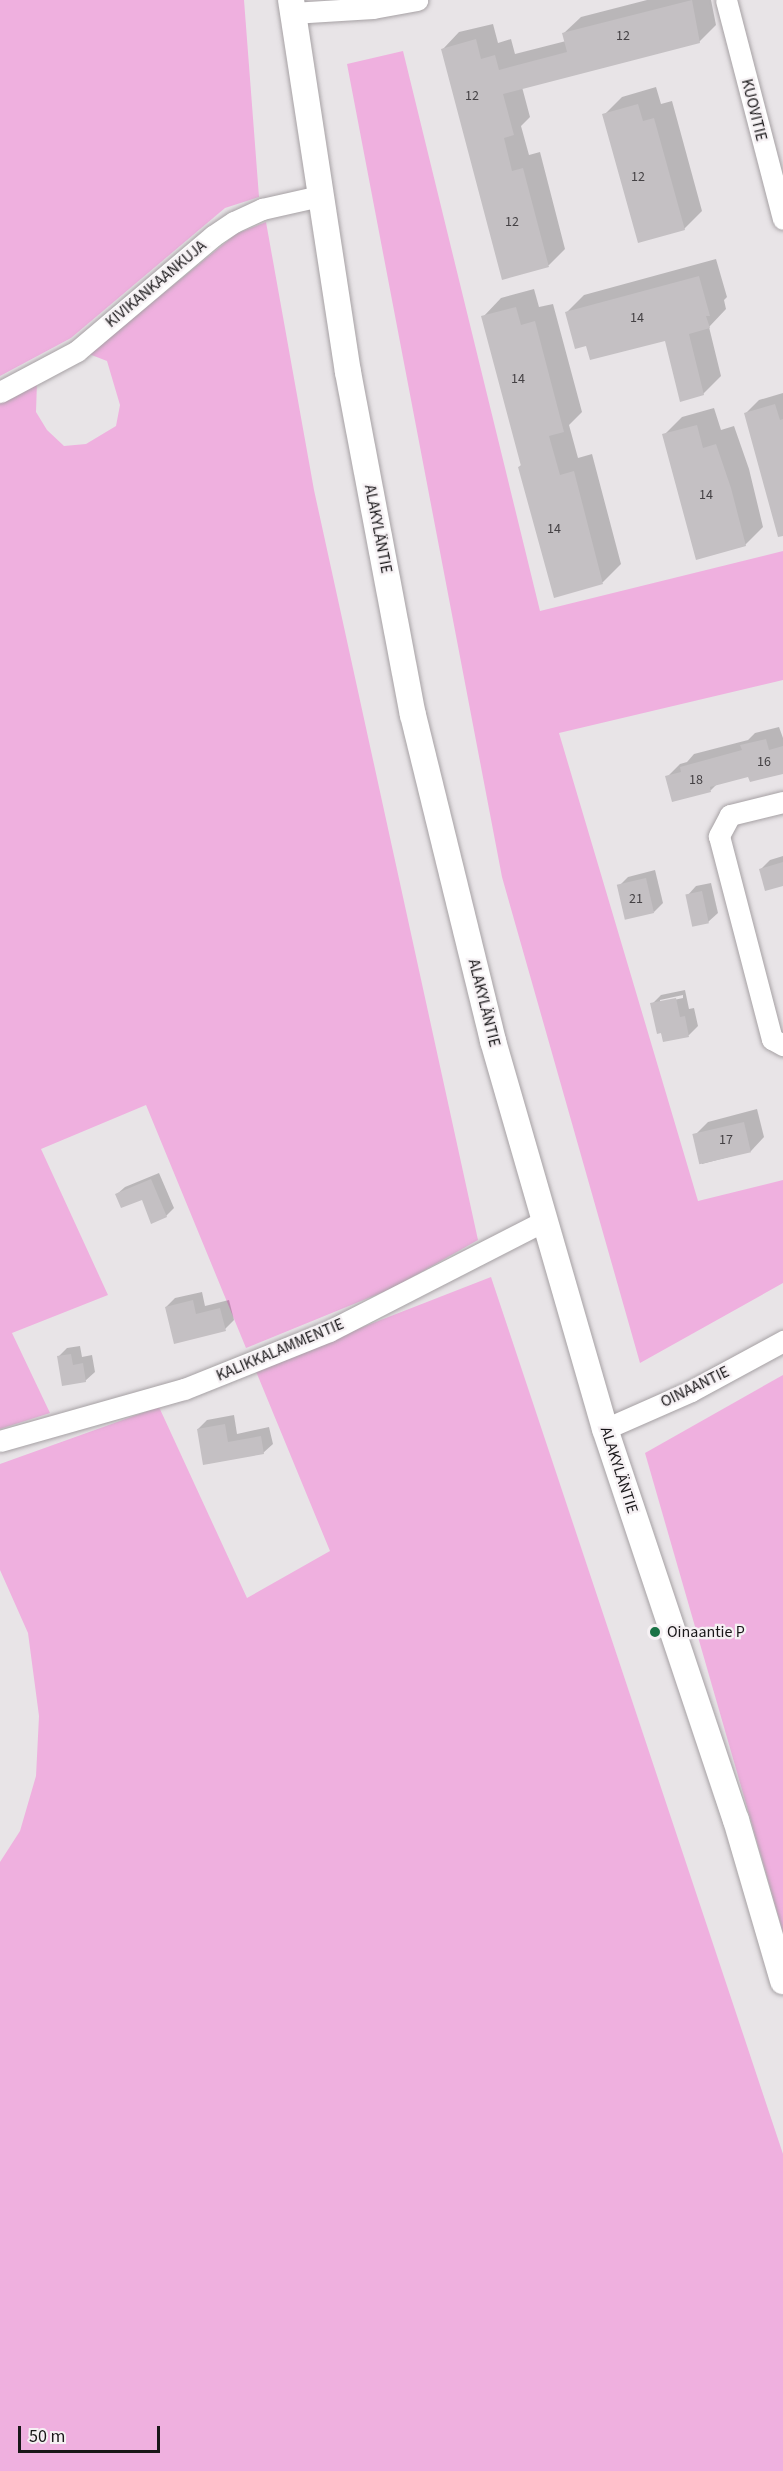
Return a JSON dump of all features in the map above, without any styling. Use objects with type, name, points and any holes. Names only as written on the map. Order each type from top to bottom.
[{"type":"main road","name":"ALAKYLÄNTIE","points":[[291,7],[348,372],[413,716],[493,1041],[605,1429],[736,1820],[783,1981]]},
{"type":"street","points":[[291,7],[373,8],[417,0]]},
{"type":"street","name":"KUOVITIE","points":[[726,0],[783,219]]},
{"type":"street","name":"KIVIKANKAANKUJA","points":[[0,392],[77,351],[213,236],[234,222],[262,209],[319,196]]},
{"type":"street","points":[[783,802],[730,814],[719,836],[772,1040],[783,1045]]},
{"type":"street","name":"KALIKKALAMMENTIE","points":[[0,1441],[184,1389],[319,1336],[544,1221]]},
{"type":"street","name":"OINAANTIE","points":[[605,1429],[691,1391],[783,1341]]},
{"type":"shaded area","points":[[0,0],[244,0],[259,197],[225,208],[71,338],[0,376]]},
{"type":"shaded area","points":[[403,51],[540,611],[783,551],[783,680],[559,733],[698,1201],[783,1180],[783,1283],[640,1363],[502,877],[347,64]]},
{"type":"shaded area","points":[[266,222],[314,490],[478,1240],[393,1288],[246,1348],[146,1105],[41,1149],[108,1295],[12,1333],[50,1413],[0,1429],[0,401],[37,382],[36,412],[47,430],[64,446],[86,444],[116,426],[120,405],[107,361],[89,354],[236,234]]},
{"type":"shaded area","points":[[491,1277],[783,2154],[783,2471],[0,2471],[0,1862],[20,1831],[36,1776],[39,1716],[28,1633],[0,1570],[0,1464],[159,1407],[247,1598],[330,1551],[255,1369]]},
{"type":"shaded area","points":[[783,1375],[783,1932],[645,1453]]},
{"type":"building","points":[[692,0],[700,43],[503,94],[514,135],[504,138],[512,171],[523,168],[549,267],[502,280],[441,49],[476,39],[481,59],[495,55],[499,70],[567,52],[562,33]]},
{"type":"building","points":[[638,104],[643,121],[654,118],[685,230],[638,243],[602,114]]},
{"type":"building","points":[[699,276],[710,316],[706,316],[710,328],[689,334],[704,395],[680,402],[665,341],[590,360],[586,346],[575,349],[565,312]]},
{"type":"building","points":[[516,307],[521,325],[535,321],[564,432],[549,436],[560,475],[574,471],[603,584],[554,598],[518,467],[521,466],[481,316]]},
{"type":"building","points":[[775,404],[780,420],[783,419],[783,536],[778,537],[744,413]]},
{"type":"building","points":[[697,425],[703,448],[716,444],[731,488],[746,546],[696,560],[662,434]]},
{"type":"building","points":[[766,739],[769,750],[783,746],[783,774],[750,782],[748,777],[710,787],[711,792],[672,802],[665,776],[681,772],[680,767],[742,750],[740,745]]},
{"type":"building","points":[[783,862],[783,886],[765,891],[759,869]]},
{"type":"building","points":[[646,878],[654,913],[625,920],[617,885]]},
{"type":"building","points":[[702,891],[709,923],[692,927],[685,895]]},
{"type":"building","points":[[676,998],[680,1017],[685,1016],[689,1037],[663,1042],[661,1033],[657,1034],[650,1003]]},
{"type":"building","points":[[744,1122],[751,1152],[699,1164],[692,1134]]},
{"type":"building","points":[[151,1179],[167,1217],[151,1224],[142,1200],[121,1208],[115,1194]]},
{"type":"building","points":[[193,1300],[196,1314],[220,1308],[226,1331],[174,1344],[165,1307]]},
{"type":"building","points":[[71,1354],[73,1365],[83,1363],[86,1382],[62,1386],[57,1356]]},
{"type":"building","points":[[225,1424],[228,1442],[261,1436],[264,1454],[203,1465],[197,1429]]},
{"type":"place","name":"Oinaantie P","points":[[655,1632]]}]
